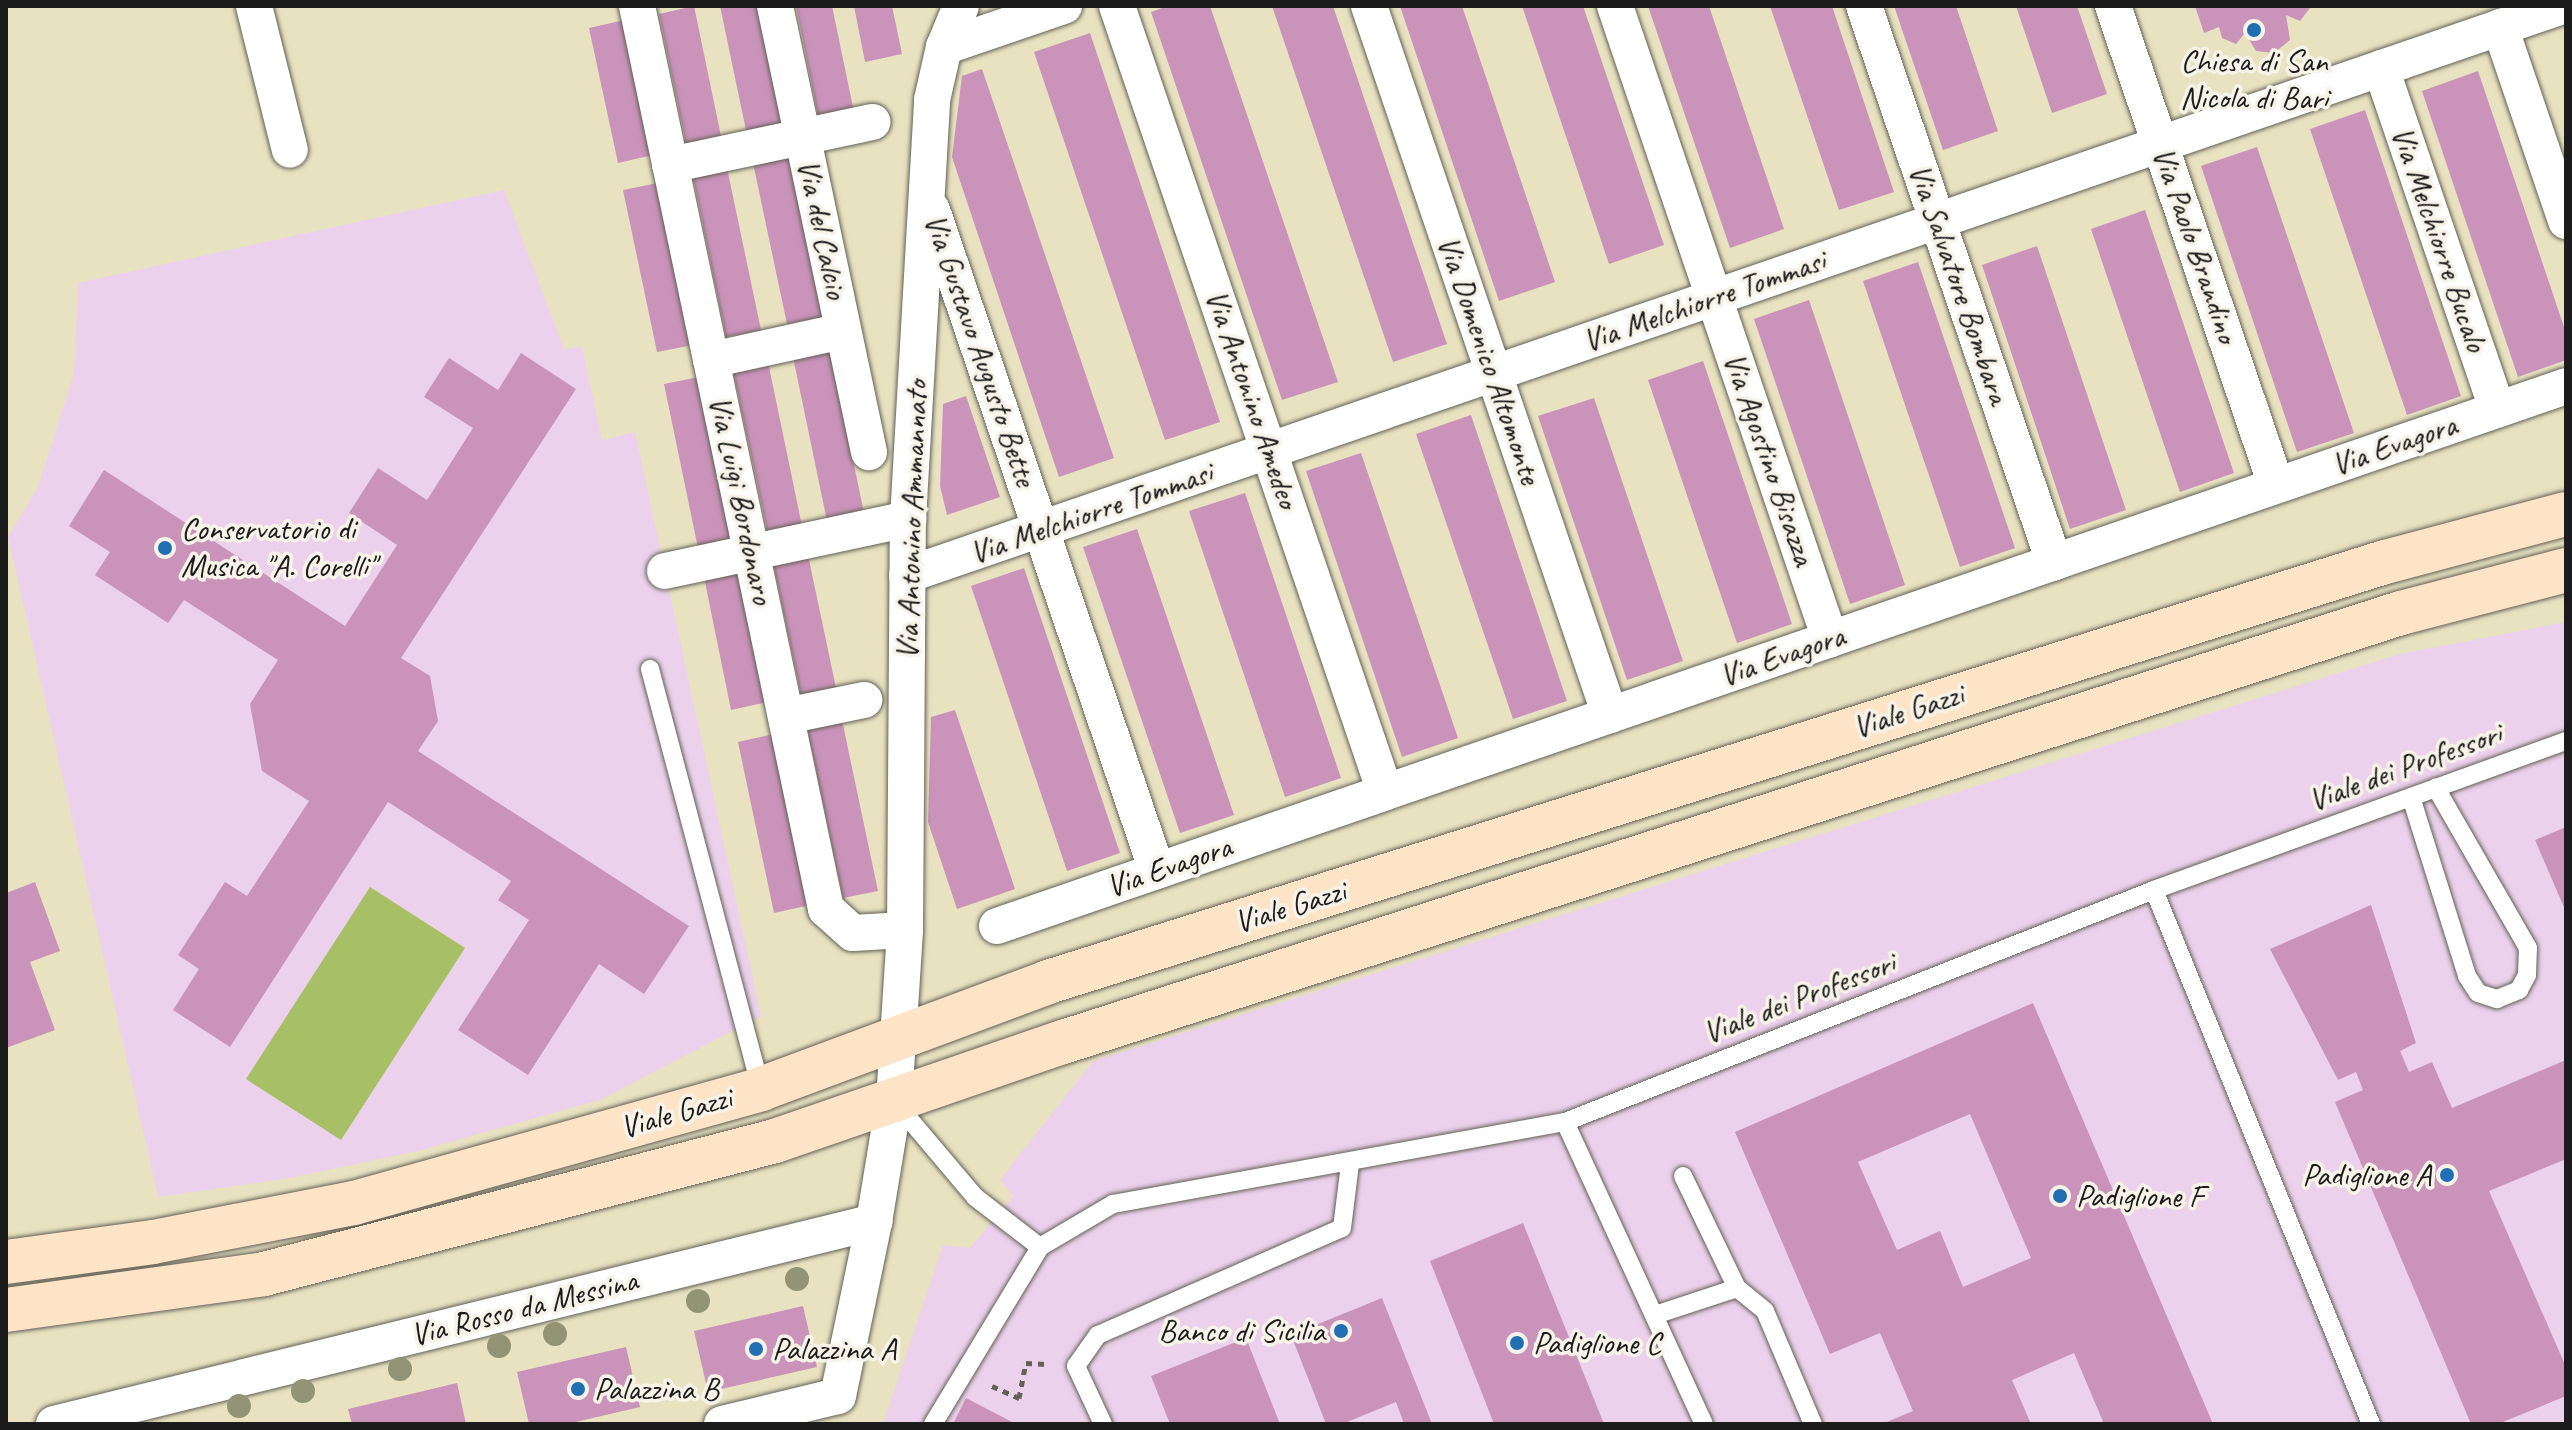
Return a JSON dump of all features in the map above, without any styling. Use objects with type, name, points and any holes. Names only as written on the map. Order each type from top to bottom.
[{"type":"main road","name":"Viale Gazzi","points":[[6,1262],[153,1242],[354,1203],[761,1089],[1048,982],[2558,509]]},
{"type":"main road","name":"Viale Gazzi","points":[[6,1310],[264,1274],[365,1252],[775,1141],[2401,613],[2566,570]]},
{"type":"street","points":[[254,6],[290,150]]},
{"type":"street","name":"Via Luigi Bordonaro","points":[[637,6],[826,909],[853,933],[905,930]]},
{"type":"street","name":"Via del Calcio","points":[[775,6],[869,452]]},
{"type":"street","name":"Via Antonino Ammannato","points":[[894,1101],[895,1039],[905,930],[908,519],[926,192],[932,100],[944,47],[961,6]]},
{"type":"street","points":[[944,47],[1064,6]]},
{"type":"street","name":"Via Antonino Amedeo","points":[[1117,6],[1385,792]]},
{"type":"street","name":"Via Domenico Altomonte","points":[[1369,6],[1610,715]]},
{"type":"street","name":"Via Agostino Bisazza","points":[[1615,6],[1830,639]]},
{"type":"street","name":"Via Salvatore Bombara","points":[[1864,6],[2054,562]]},
{"type":"street","name":"Via Paolo Brandino","points":[[2113,6],[2276,485]]},
{"type":"street","name":"Via Melchiorre Tommasi","points":[[907,575],[2562,6]]},
{"type":"street","points":[[2500,27],[2566,221]]},
{"type":"street","name":"Via Melchiorre Bucalo","points":[[2381,68],[2497,409]]},
{"type":"street","points":[[670,165],[872,122]]},
{"type":"street","name":"Via Gustavo Augusto Bette","points":[[926,192],[1157,871]]},
{"type":"street","points":[[711,360],[843,331]]},
{"type":"street","name":"Via Evagora","points":[[997,926],[2566,386]]},
{"type":"street","points":[[665,571],[908,519]]},
{"type":"street","points":[[786,716],[864,700]]},
{"type":"street","points":[[722,1424],[838,1396],[874,1222],[894,1101]]},
{"type":"street","name":"Via Rosso da Messina","points":[[54,1424],[874,1222]]},
{"type":"lane","points":[[650,669],[761,1089]]},
{"type":"lane","name":"Viale dei Professori","points":[[1040,1247],[1113,1204],[1350,1164],[1565,1122],[2154,890],[2566,741]]},
{"type":"lane","points":[[2411,797],[2467,976],[2478,993],[2497,999],[2519,990],[2527,975],[2528,948],[2436,788]]},
{"type":"lane","points":[[2154,890],[2371,1424]]},
{"type":"lane","points":[[894,1101],[975,1197],[1040,1247],[933,1424]]},
{"type":"lane","points":[[1565,1122],[1704,1424]]},
{"type":"lane","points":[[1103,1424],[1076,1366],[1098,1335],[1342,1228],[1350,1164]]},
{"type":"lane","points":[[1683,1176],[1737,1288],[1765,1311],[1813,1424]]},
{"type":"lane","points":[[1655,1315],[1737,1288]]},
{"type":"path","points":[[964,1374],[1019,1398],[1026,1363],[1076,1366]]},
{"type":"shaded area","points":[[504,190],[564,349],[582,347],[602,440],[635,432],[761,1016],[602,1099],[422,1150],[290,1178],[158,1197],[8,537],[38,487],[74,373],[78,283]]},
{"type":"shaded area","points":[[2566,622],[2566,1424],[883,1424],[943,1245],[970,1248],[1013,1196],[1000,1180],[1093,1061],[2400,654]]},
{"type":"green space","points":[[370,887],[465,948],[341,1140],[246,1079]]},
{"type":"building","points":[[694,6],[722,141],[687,148],[659,14]]},
{"type":"building","points":[[720,6],[758,6],[783,127],[747,135]]},
{"type":"building","points":[[796,6],[832,6],[854,112],[819,120]]},
{"type":"building","points":[[854,6],[892,6],[902,54],[865,62]]},
{"type":"building","points":[[1168,6],[1210,6],[1338,382],[1282,400],[1151,12]]},
{"type":"building","points":[[1272,6],[1333,6],[1447,344],[1393,362]]},
{"type":"building","points":[[1400,6],[1462,6],[1555,282],[1499,301]]},
{"type":"building","points":[[1522,6],[1583,6],[1664,245],[1609,264]]},
{"type":"building","points":[[1648,6],[1709,6],[1784,229],[1730,248]]},
{"type":"building","points":[[1770,6],[1832,6],[1894,192],[1839,210]]},
{"type":"building","points":[[1894,6],[1956,6],[1998,131],[1943,150]]},
{"type":"building","points":[[2016,6],[2077,6],[2107,94],[2052,113]]},
{"type":"building","name":"Chiesa di San Nicola di Bari","points":[[2195,6],[2310,8],[2300,21],[2286,15],[2290,40],[2274,53],[2256,51],[2245,33],[2236,44],[2222,38],[2219,27],[2204,33]]},
{"type":"building","points":[[625,20],[653,155],[618,163],[589,28]]},
{"type":"building","points":[[1090,33],[1220,422],[1165,440],[1034,52]]},
{"type":"building","points":[[982,69],[1114,458],[1059,477],[952,157],[962,76]]},
{"type":"building","points":[[2478,71],[2566,333],[2566,360],[2518,377],[2422,91]]},
{"type":"building","points":[[2365,110],[2461,396],[2407,415],[2310,129]]},
{"type":"building","points":[[2257,147],[2354,433],[2297,452],[2201,166]]},
{"type":"building","points":[[789,155],[823,317],[787,324],[753,163]]},
{"type":"building","points":[[727,168],[761,330],[726,337],[693,176]]},
{"type":"building","points":[[658,183],[693,345],[657,352],[623,190]]},
{"type":"building","points":[[2145,210],[2234,473],[2180,492],[2091,229]]},
{"type":"building","points":[[2037,246],[2126,510],[2070,529],[1982,265]]},
{"type":"building","points":[[1918,262],[2015,548],[1960,567],[1863,281]]},
{"type":"building","points":[[1809,300],[1905,585],[1850,604],[1754,319]]},
{"type":"building","points":[[830,349],[864,513],[827,521],[793,357]]},
{"type":"building","points":[[521,353],[576,389],[401,658],[430,676],[438,721],[418,751],[689,926],[644,994],[599,964],[528,1075],[458,1030],[529,920],[498,900],[511,881],[388,802],[230,1047],[173,1010],[199,969],[178,955],[225,882],[247,896],[309,801],[262,771],[250,704],[278,660],[184,600],[168,623],[95,575],[110,552],[69,526],[104,470],[345,626],[397,545],[349,513],[378,468],[427,500],[473,428],[424,397],[449,358],[498,390]]},
{"type":"building","points":[[1703,361],[1792,624],[1737,643],[1648,380]]},
{"type":"building","points":[[768,362],[802,526],[768,534],[733,370]]},
{"type":"building","points":[[699,377],[733,541],[698,548],[664,384]]},
{"type":"building","points":[[966,396],[1000,497],[947,515],[940,486],[943,404]]},
{"type":"building","points":[[1594,398],[1683,661],[1627,680],[1538,416]]},
{"type":"building","points":[[1471,415],[1567,701],[1513,719],[1416,434]]},
{"type":"building","points":[[1361,453],[1458,738],[1402,757],[1306,471]]},
{"type":"building","points":[[1245,493],[1341,778],[1285,797],[1189,511]]},
{"type":"building","points":[[1137,529],[1234,815],[1180,833],[1083,547]]},
{"type":"building","points":[[808,555],[836,688],[801,695],[773,562]]},
{"type":"building","points":[[1024,568],[1120,853],[1067,871],[971,586]]},
{"type":"building","points":[[739,570],[767,702],[731,710],[704,577]]},
{"type":"building","points":[[955,710],[1015,889],[957,909],[928,822],[931,717]]},
{"type":"building","points":[[842,720],[878,891],[843,898],[807,727]]},
{"type":"building","points":[[774,734],[810,905],[774,913],[738,742]]},
{"type":"building","points":[[2566,827],[2566,912],[2535,840]]},
{"type":"building","points":[[35,882],[60,951],[30,962],[55,1030],[6,1048],[6,893]]},
{"type":"building","name":"Padiglione A","points":[[2371,905],[2416,1043],[2400,1051],[2409,1072],[2432,1062],[2452,1108],[2566,1060],[2566,1159],[2489,1191],[2566,1367],[2566,1396],[2498,1424],[2471,1424],[2335,1102],[2363,1090],[2356,1072],[2338,1080],[2270,949]]},
{"type":"building","name":"Padiglione F","points":[[2033,1003],[2213,1424],[2104,1424],[2074,1353],[2012,1380],[2031,1424],[1882,1424],[1913,1411],[1880,1333],[1830,1354],[1735,1132]],"holes":[[[1970,1114],[2031,1258],[1963,1287],[1940,1231],[1897,1250],[1858,1162]]]},
{"type":"building","name":"Padiglione C","points":[[1523,1223],[1604,1424],[1494,1424],[1430,1261]]},
{"type":"building","points":[[1382,1298],[1432,1424],[1404,1424],[1396,1402],[1342,1424],[1326,1424],[1291,1335]]},
{"type":"building","name":"Palazzina A","points":[[803,1306],[817,1367],[708,1392],[694,1331]]},
{"type":"building","points":[[1246,1338],[1280,1424],[1170,1424],[1151,1376]]},
{"type":"building","name":"Palazzina B","points":[[626,1347],[640,1407],[567,1424],[529,1424],[517,1372]]},
{"type":"building","points":[[457,1383],[466,1424],[352,1424],[348,1409]]},
{"type":"building","points":[[966,1398],[1016,1424],[953,1424]]},
{"type":"place","name":"Chiesa di San Nicola di Bari","points":[[2254,30]]},
{"type":"place","name":"Conservatorio di Musica \"A. Corelli\"","points":[[165,548]]},
{"type":"place","name":"Padiglione A","points":[[2447,1175]]},
{"type":"place","name":"Padiglione F","points":[[2060,1196]]},
{"type":"place","name":"Banco di Sicilia","points":[[1341,1331]]},
{"type":"place","name":"Padiglione C","points":[[1517,1343]]},
{"type":"place","name":"Palazzina A","points":[[756,1349]]},
{"type":"place","name":"Palazzina B","points":[[578,1389]]}]
